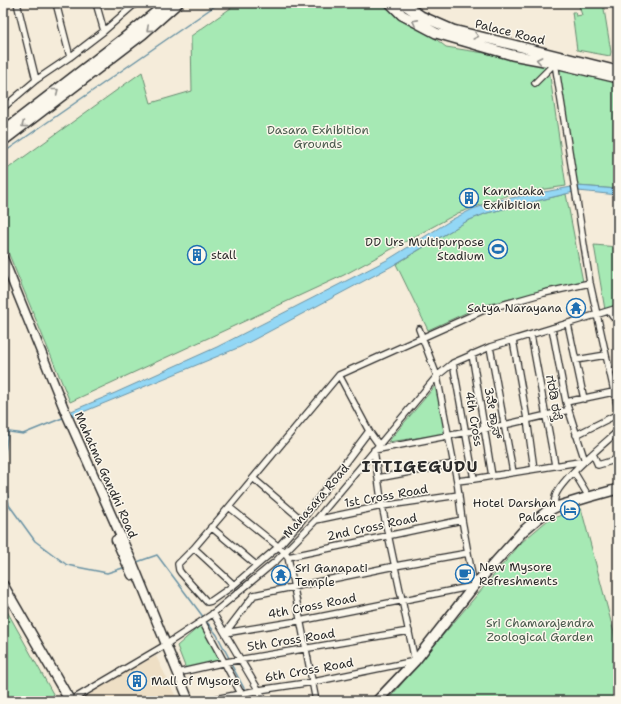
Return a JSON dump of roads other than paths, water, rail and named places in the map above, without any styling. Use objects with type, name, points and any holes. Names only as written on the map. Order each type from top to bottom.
[{"type":"main road","points":[[3,131],[167,3]]},
{"type":"main road","points":[[3,141],[142,34],[178,3]]},
{"type":"main road","points":[[390,3],[402,15],[436,33],[512,55],[555,63],[618,78]]},
{"type":"main road","name":"Palace Road","points":[[402,3],[421,16],[453,30],[618,72]]},
{"type":"main road","name":"Mahatma Gandhi Road","points":[[3,258],[64,416]]},
{"type":"main road","name":"Mahatma Gandhi Road","points":[[3,272],[64,416],[128,558],[164,646],[189,701]]},
{"type":"main road","points":[[377,701],[415,661],[474,586],[523,531],[546,512],[556,507],[588,496],[618,489]]},
{"type":"main road","points":[[3,585],[70,701]]},
{"type":"main road","name":"Mahatma Gandhi Road","points":[[164,646],[183,701]]},
{"type":"street","points":[[17,3],[36,80]]},
{"type":"street","points":[[56,3],[70,57]]},
{"type":"street","points":[[96,3],[104,31]]},
{"type":"street","points":[[3,106],[36,80],[70,57],[104,31],[136,3]]},
{"type":"street","points":[[535,83],[555,63]]},
{"type":"street","points":[[555,63],[590,283],[616,392],[618,409]]},
{"type":"street","points":[[369,431],[302,520],[278,547],[234,585],[211,601],[207,602],[181,573],[178,564],[194,548],[229,507],[339,375],[484,310],[544,293],[590,283]]},
{"type":"street","name":"Manasara Road","points":[[70,701],[164,646],[202,621],[286,554],[437,376],[453,363],[490,347],[618,308]]},
{"type":"street","points":[[609,311],[613,317],[618,320]]},
{"type":"street","points":[[568,324],[584,399]]},
{"type":"street","points":[[552,328],[566,402],[585,461]]},
{"type":"street","points":[[419,329],[437,376],[457,481],[462,520],[474,586]]},
{"type":"street","name":"ಗರಡಿ ರಸ್ತೆ","points":[[531,334],[555,465]]},
{"type":"street","points":[[513,340],[534,469]]},
{"type":"street","points":[[490,347],[513,472]]},
{"type":"street","name":"3ನೆೇ ಕ್ರಾಸ್","points":[[472,354],[492,476]]},
{"type":"street","points":[[576,360],[606,355]]},
{"type":"street","name":"4th Cross","points":[[453,363],[474,479]]},
{"type":"street","points":[[339,375],[369,431],[379,445]]},
{"type":"street","points":[[566,402],[616,392]]},
{"type":"street","points":[[415,661],[382,506],[374,450],[504,425],[569,410]]},
{"type":"street","points":[[576,435],[618,414]]},
{"type":"street","points":[[556,507],[555,498],[559,488],[585,461],[618,431]]},
{"type":"street","points":[[593,454],[598,465],[618,459]]},
{"type":"street","points":[[457,481],[585,461]]},
{"type":"street","points":[[378,478],[453,464]]},
{"type":"street","points":[[574,472],[588,496]]},
{"type":"street","points":[[253,478],[302,520]]},
{"type":"street","name":"1st Cross Road","points":[[316,520],[382,506],[459,495]]},
{"type":"street","points":[[229,507],[286,554],[301,620],[316,701]]},
{"type":"street","name":"2nd Cross Road","points":[[286,554],[462,520]]},
{"type":"street","points":[[211,527],[256,565]]},
{"type":"street","points":[[194,548],[234,585]]},
{"type":"street","points":[[225,633],[254,595],[395,566],[468,553]]},
{"type":"street","name":"4th Cross Road","points":[[225,633],[301,620],[474,586]]},
{"type":"street","points":[[212,614],[225,633],[237,660],[256,690],[265,701]]},
{"type":"street","points":[[202,621],[226,662],[246,701]]},
{"type":"street","name":"5th Cross Road","points":[[177,673],[226,662],[409,630]]},
{"type":"street","name":"6th Cross Road","points":[[206,701],[256,690],[313,682],[415,661]]},
{"type":"water","points":[[577,186],[618,189],[618,195],[578,191],[487,213],[467,221],[392,266],[240,347],[71,417],[69,412],[217,347],[389,259],[453,219],[473,209],[500,200]]},
{"type":"waterway","points":[[3,153],[219,3]]},
{"type":"waterway","points":[[3,431],[23,434],[65,417]]},
{"type":"waterway","points":[[8,431],[3,467],[9,505],[35,541],[67,565],[107,573],[126,567]]},
{"type":"waterway","points":[[137,562],[157,555],[204,618]]},
{"type":"waterway","points":[[206,621],[217,635],[230,660]]},
{"type":"waterway","points":[[231,664],[245,690]]},
{"type":"waterway","points":[[247,694],[251,701]]},
{"type":"place","name":"Karnataka Exhibition","points":[[469,198]]},
{"type":"place","name":"DD Urs Multipurpose Stadium","points":[[498,249]]},
{"type":"place","name":"stall","points":[[197,255]]},
{"type":"place","name":"Satya Narayana","points":[[576,308]]},
{"type":"place","name":"Hotel Darshan Palace","points":[[570,510]]},
{"type":"place","name":"New Mysore Refreshments","points":[[465,574]]},
{"type":"place","name":"Sri Ganapati Temple","points":[[281,575]]},
{"type":"place","name":"Mall of Mysore","points":[[137,681]]},
{"type":"district","name":"ITTIGEGUDU","points":[[420,466]]},
{"type":"park label","name":"Dasara Exhibition Grounds","points":[[318,137]]},
{"type":"park label","name":"Sri Chamarajendra Zoological Garden","points":[[540,630]]}]
